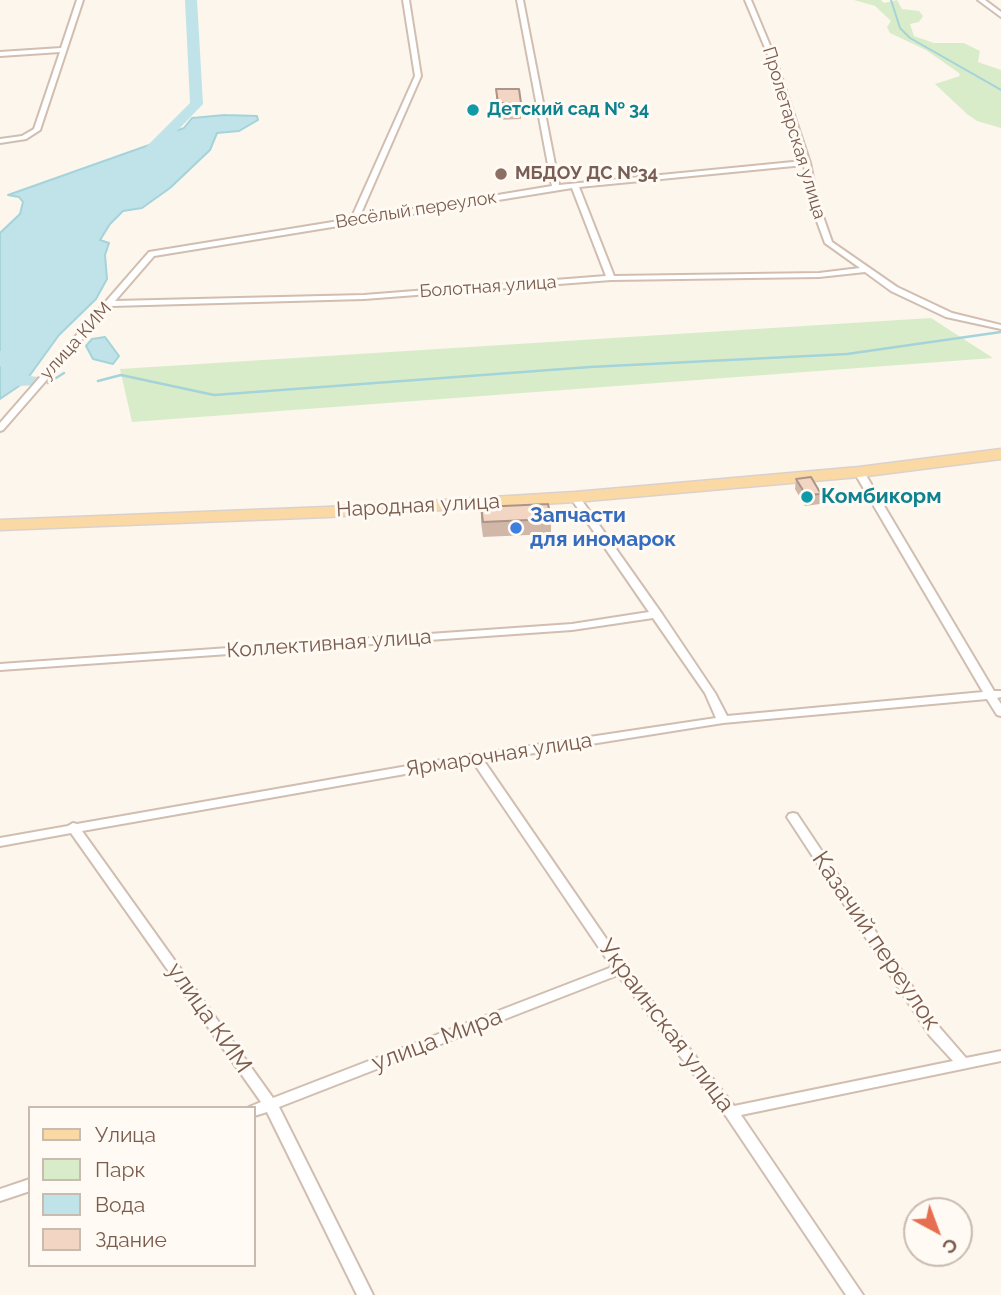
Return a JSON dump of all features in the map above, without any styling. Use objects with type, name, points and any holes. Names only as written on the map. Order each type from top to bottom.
[{"type":"main road","name":"Народная улица","points":[[0,526],[327,512],[575,497],[859,472],[1001,454]]},
{"type":"street","points":[[0,141],[24,138],[37,130],[80,0]]},
{"type":"street","points":[[354,220],[418,76],[406,0]]},
{"type":"street","points":[[520,0],[556,187]]},
{"type":"street","name":"Пролетарская улица","points":[[748,0],[771,55],[807,163],[811,192],[830,243],[894,289],[949,314],[1001,327]]},
{"type":"street","points":[[981,0],[1001,15]]},
{"type":"street","points":[[0,54],[64,50]]},
{"type":"street","name":"Весёлый переулок","points":[[152,254],[556,187],[807,163]]},
{"type":"street","points":[[575,185],[611,278]]},
{"type":"street","name":"улица КИМ","points":[[1,425],[152,254]]},
{"type":"street","name":"Болотная улица","points":[[110,304],[364,297],[611,278],[819,275],[866,270]]},
{"type":"street","points":[[859,472],[996,695],[1001,713]]},
{"type":"street","points":[[575,497],[710,693],[723,720]]},
{"type":"street","name":"Коллективная улица","points":[[0,667],[572,627],[657,614]]},
{"type":"street","name":"Ярмарочная улица","points":[[0,842],[476,758],[723,720],[996,695]]},
{"type":"street","name":"Украинская улица","points":[[476,758],[620,969],[731,1112],[855,1295]]},
{"type":"street","name":"Казачий переулок","points":[[793,817],[935,1032],[961,1062]]},
{"type":"street","name":"улица КИМ","points":[[73,827],[271,1105],[365,1295]]},
{"type":"street","name":"улица Мира","points":[[256,1110],[620,969]]},
{"type":"street","points":[[731,1112],[961,1062],[1001,1056]]},
{"type":"street","points":[[0,1195],[28,1186]]},
{"type":"green space","points":[[854,0],[881,0],[884,3],[897,0],[902,9],[919,11],[923,16],[919,22],[910,24],[914,36],[934,43],[964,43],[980,51],[978,62],[1001,70],[1001,128],[977,121],[935,84],[960,76],[959,73],[926,50],[890,33],[887,27],[891,21],[875,6]]},
{"type":"green space","points":[[931,318],[993,358],[132,422],[120,369]]},
{"type":"water","points":[[257,116],[258,120],[239,131],[217,133],[210,150],[170,188],[142,208],[123,211],[110,224],[100,240],[109,243],[105,255],[107,279],[96,299],[59,335],[25,382],[0,399],[0,233],[20,214],[23,202],[19,197],[8,195],[152,144],[161,136],[184,128],[192,118]]},
{"type":"water","points":[[105,337],[119,356],[113,364],[93,359],[86,346],[92,339]]},
{"type":"building","points":[[496,89],[519,89],[521,103],[498,103]]},
{"type":"building","points":[[811,477],[821,494],[806,495],[796,479]]},
{"type":"building","points":[[548,504],[551,519],[483,522],[481,507]]},
{"type":"waterway","points":[[149,152],[197,104],[191,0]]},
{"type":"waterway","points":[[891,0],[900,28],[910,38],[1001,90]]},
{"type":"waterway","points":[[98,381],[121,375],[214,395],[590,367],[847,354],[1001,332]]},
{"type":"waterway","points":[[0,356],[25,382],[33,381]]},
{"type":"waterway","points":[[48,383],[64,373]]},
{"type":"place","name":"Детский сад № 34","points":[[473,110]]},
{"type":"place","name":"МБДОУ ДС №34","points":[[501,174]]},
{"type":"place","name":"Комбикорм","points":[[807,497]]},
{"type":"place","name":"Запчасти для иномарок","points":[[516,528]]}]
